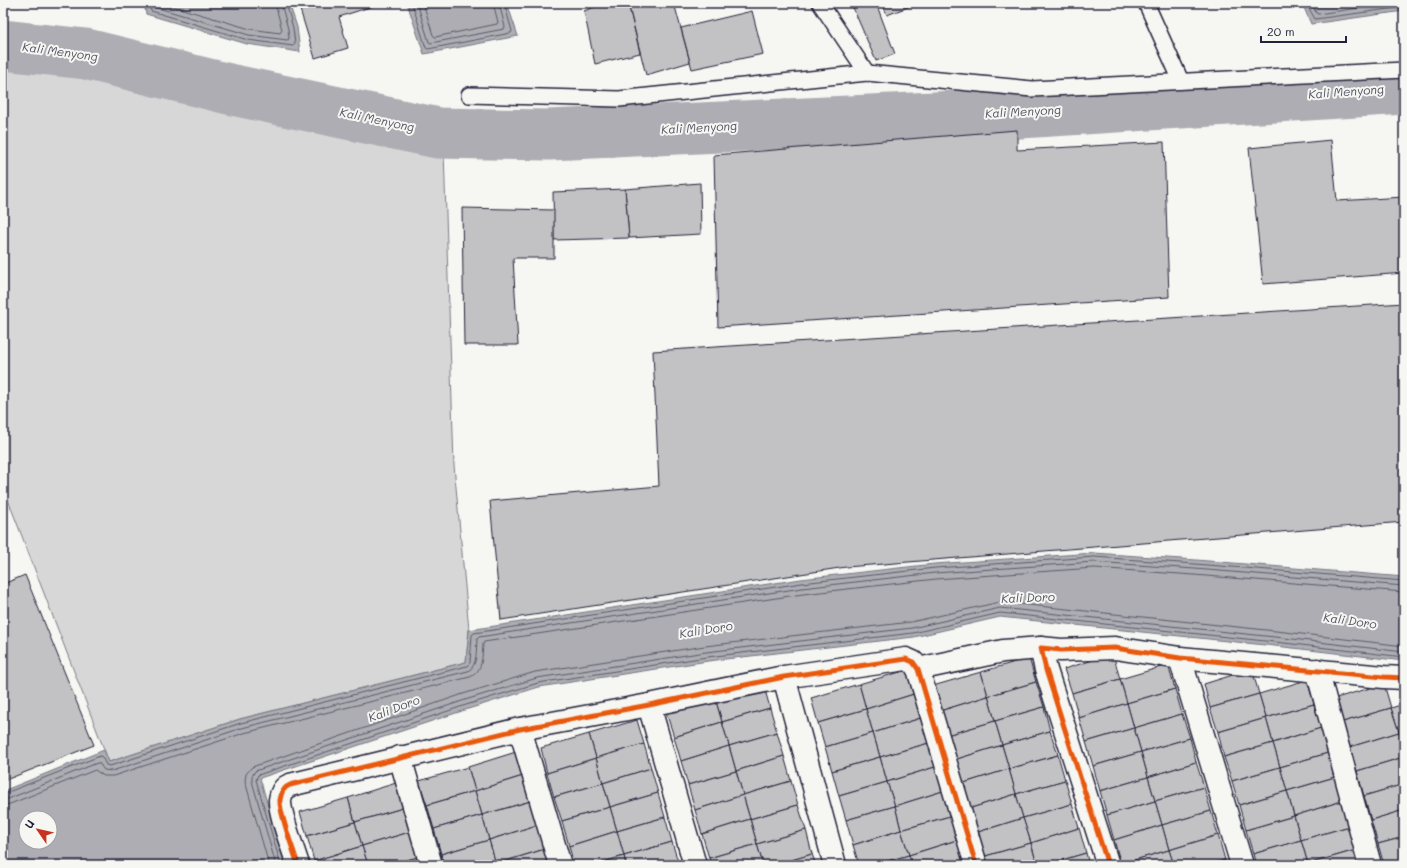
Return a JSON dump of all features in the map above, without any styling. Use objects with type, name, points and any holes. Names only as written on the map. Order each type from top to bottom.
[{"type":"street","points":[[1041,648],[1046,670],[1108,865]]},
{"type":"street","points":[[918,669],[1004,651],[1041,648],[1061,650],[1115,648],[1180,658],[1404,678]]},
{"type":"street","points":[[1180,658],[1242,865]]},
{"type":"street","points":[[298,865],[281,810],[280,800],[285,788],[288,785],[520,728],[649,705],[784,677],[906,659],[913,662],[918,669],[976,865]]},
{"type":"street","points":[[1317,670],[1370,865]]},
{"type":"street","points":[[784,677],[835,865]]},
{"type":"street","points":[[649,705],[695,865]]},
{"type":"street","points":[[520,728],[560,865]]},
{"type":"street","points":[[400,758],[431,865]]},
{"type":"lane","points":[[820,3],[867,73]]},
{"type":"lane","points":[[1146,3],[1181,81]]},
{"type":"lane","points":[[469,95],[619,99],[867,73],[1032,89],[1404,70]]},
{"type":"shaded area","points":[[3,61],[71,70],[226,110],[444,151],[454,465],[469,630],[466,662],[240,719],[109,762],[3,487]]},
{"type":"water","points":[[144,3],[289,3],[297,27],[300,52],[247,44],[146,14]]},
{"type":"water","points":[[407,3],[507,3],[518,36],[424,54]]},
{"type":"water","points":[[1302,3],[1404,3],[1404,11],[1311,24]]},
{"type":"water","name":"Kali Doro","points":[[1094,553],[1404,577],[1404,661],[1000,617],[914,637],[708,661],[539,687],[260,778],[285,865],[3,865],[3,791],[104,750],[109,762],[240,719],[466,662],[469,630],[801,579],[934,564]]},
{"type":"building","points":[[298,3],[382,3],[339,17],[348,48],[315,58]]},
{"type":"building","points":[[605,3],[628,3],[640,53],[595,64],[584,11]]},
{"type":"building","points":[[628,3],[674,3],[690,62],[646,75]]},
{"type":"building","points":[[851,3],[876,3],[895,54],[876,61]]},
{"type":"building","points":[[882,3],[918,3],[887,15]]},
{"type":"building","points":[[752,11],[763,54],[692,69],[681,28]]},
{"type":"building","points":[[1017,130],[1017,150],[1164,142],[1169,297],[718,327],[714,155]]},
{"type":"building","points":[[1331,140],[1337,201],[1404,197],[1404,273],[1263,284],[1249,148]]},
{"type":"building","points":[[700,183],[701,234],[629,238],[625,189]]},
{"type":"building","points":[[625,189],[629,238],[554,240],[553,192]]},
{"type":"building","points":[[462,208],[554,210],[554,258],[513,258],[518,345],[464,345]]},
{"type":"building","points":[[1404,303],[1404,522],[846,567],[501,620],[490,501],[659,486],[653,351]]},
{"type":"building","points":[[25,575],[94,745],[3,781],[3,584]]},
{"type":"building","points":[[1113,654],[1120,679],[1072,693],[1064,669]]},
{"type":"building","points":[[1029,658],[1036,682],[988,696],[981,672]]},
{"type":"building","points":[[1168,665],[1175,689],[1127,703],[1120,679]]},
{"type":"building","points":[[1252,669],[1259,694],[1210,708],[1204,684]]},
{"type":"building","points":[[907,670],[914,694],[866,709],[859,684]]},
{"type":"building","points":[[981,672],[988,696],[940,711],[933,686]]},
{"type":"building","points":[[1120,679],[1127,703],[1079,718],[1072,693]]},
{"type":"building","points":[[1307,680],[1314,704],[1266,718],[1259,694]]},
{"type":"building","points":[[1036,682],[1044,707],[995,721],[988,696]]},
{"type":"building","points":[[763,683],[770,708],[722,722],[715,698]]},
{"type":"building","points":[[859,684],[866,709],[818,723],[811,698]]},
{"type":"building","points":[[1384,684],[1391,708],[1343,722],[1336,698]]},
{"type":"building","points":[[1175,689],[1182,714],[1134,728],[1127,703]]},
{"type":"building","points":[[914,694],[921,718],[873,733],[866,709]]},
{"type":"building","points":[[1259,694],[1266,718],[1218,732],[1210,708]]},
{"type":"building","points":[[988,696],[995,721],[947,735],[940,711]]},
{"type":"building","points":[[715,698],[722,722],[674,737],[666,712]]},
{"type":"building","points":[[1127,703],[1134,728],[1086,742],[1079,718]]},
{"type":"building","points":[[1314,704],[1321,728],[1273,743],[1266,718]]},
{"type":"building","points":[[1404,704],[1404,731],[1399,732],[1391,708]]},
{"type":"building","points":[[1044,707],[1050,731],[1002,745],[995,721]]},
{"type":"building","points":[[770,708],[777,732],[729,746],[722,722]]},
{"type":"building","points":[[1391,708],[1399,732],[1350,747],[1343,722]]},
{"type":"building","points":[[866,709],[873,733],[825,747],[818,723]]},
{"type":"building","points":[[1182,714],[1190,738],[1141,752],[1134,728]]},
{"type":"building","points":[[921,718],[929,743],[880,757],[873,733]]},
{"type":"building","points":[[1266,718],[1273,743],[1224,757],[1218,732]]},
{"type":"building","points":[[637,720],[644,744],[596,758],[589,734]]},
{"type":"building","points":[[995,721],[1002,745],[954,760],[947,735]]},
{"type":"building","points":[[722,722],[729,746],[681,761],[674,737]]},
{"type":"building","points":[[1134,728],[1141,752],[1093,766],[1086,742]]},
{"type":"building","points":[[1321,728],[1328,753],[1280,767],[1273,743]]},
{"type":"building","points":[[1050,731],[1058,755],[1009,769],[1002,745]]},
{"type":"building","points":[[1404,731],[1404,752],[1399,732]]},
{"type":"building","points":[[777,732],[784,756],[736,771],[729,746]]},
{"type":"building","points":[[1399,732],[1404,757],[1357,771],[1350,747]]},
{"type":"building","points":[[873,733],[880,757],[832,771],[825,747]]},
{"type":"building","points":[[589,734],[596,758],[547,773],[541,748]]},
{"type":"building","points":[[1190,738],[1196,762],[1148,777],[1141,752]]},
{"type":"building","points":[[929,743],[935,767],[887,782],[880,757]]},
{"type":"building","points":[[1273,743],[1280,767],[1232,781],[1224,757]]},
{"type":"building","points":[[644,744],[651,768],[603,783],[596,758]]},
{"type":"building","points":[[1002,745],[1009,769],[961,784],[954,760]]},
{"type":"building","points":[[729,746],[736,771],[688,785],[681,761]]},
{"type":"building","points":[[516,752],[523,776],[475,791],[468,767]]},
{"type":"building","points":[[1141,752],[1148,777],[1100,791],[1093,766]]},
{"type":"building","points":[[1328,753],[1335,777],[1287,791],[1280,767]]},
{"type":"building","points":[[1058,755],[1065,780],[1016,794],[1009,769]]},
{"type":"building","points":[[784,756],[791,781],[743,795],[736,771]]},
{"type":"building","points":[[880,757],[887,782],[839,796],[832,771]]},
{"type":"building","points":[[1404,757],[1404,784],[1364,796],[1357,771]]},
{"type":"building","points":[[596,758],[603,783],[554,797],[547,773]]},
{"type":"building","points":[[1196,762],[1204,787],[1155,801],[1148,777]]},
{"type":"building","points":[[468,767],[475,791],[427,805],[419,781]]},
{"type":"building","points":[[935,767],[943,791],[895,806],[887,782]]},
{"type":"building","points":[[1280,767],[1287,791],[1239,805],[1232,781]]},
{"type":"building","points":[[651,768],[658,793],[610,807],[603,783]]},
{"type":"building","points":[[1009,769],[1016,794],[968,809],[961,784]]},
{"type":"building","points":[[736,771],[743,795],[695,810],[688,785]]},
{"type":"building","points":[[523,776],[531,801],[482,815],[475,791]]},
{"type":"building","points":[[1148,777],[1155,801],[1107,815],[1100,791]]},
{"type":"building","points":[[1335,777],[1342,801],[1294,816],[1287,791]]},
{"type":"building","points":[[1065,780],[1072,804],[1023,818],[1016,794]]},
{"type":"building","points":[[791,781],[798,805],[750,819],[743,795]]},
{"type":"building","points":[[887,782],[895,806],[846,820],[839,796]]},
{"type":"building","points":[[396,783],[403,808],[355,822],[348,798]]},
{"type":"building","points":[[603,783],[610,807],[562,821],[554,797]]},
{"type":"building","points":[[1404,784],[1404,810],[1371,820],[1364,796]]},
{"type":"building","points":[[1204,787],[1211,811],[1162,825],[1155,801]]},
{"type":"building","points":[[475,791],[482,815],[434,829],[427,805]]},
{"type":"building","points":[[943,791],[950,816],[901,830],[895,806]]},
{"type":"building","points":[[1287,791],[1294,816],[1246,830],[1239,805]]},
{"type":"building","points":[[658,793],[665,817],[617,831],[610,807]]},
{"type":"building","points":[[1016,794],[1023,818],[975,833],[968,809]]},
{"type":"building","points":[[743,795],[750,819],[702,834],[695,810]]},
{"type":"building","points":[[348,798],[355,822],[307,836],[300,812]]},
{"type":"building","points":[[531,801],[537,825],[489,840],[482,815]]},
{"type":"building","points":[[1155,801],[1162,825],[1114,840],[1107,815]]},
{"type":"building","points":[[1342,801],[1350,826],[1301,840],[1294,816]]},
{"type":"building","points":[[1072,804],[1079,828],[1031,843],[1023,818]]},
{"type":"building","points":[[798,805],[806,830],[757,844],[750,819]]},
{"type":"building","points":[[895,806],[901,830],[853,845],[846,820]]},
{"type":"building","points":[[610,807],[617,831],[569,846],[562,821]]},
{"type":"building","points":[[403,808],[410,832],[362,846],[355,822]]},
{"type":"building","points":[[1404,810],[1404,837],[1378,844],[1371,820]]},
{"type":"building","points":[[1211,811],[1218,835],[1169,850],[1162,825]]},
{"type":"building","points":[[482,815],[489,840],[441,854],[434,829]]},
{"type":"building","points":[[950,816],[957,840],[909,855],[901,830]]},
{"type":"building","points":[[1294,816],[1301,840],[1253,854],[1246,830]]},
{"type":"building","points":[[665,817],[672,842],[624,856],[617,831]]},
{"type":"building","points":[[1023,818],[1031,843],[982,857],[975,833]]},
{"type":"building","points":[[750,819],[757,844],[709,858],[702,834]]},
{"type":"building","points":[[355,822],[362,846],[314,861],[307,836]]},
{"type":"building","points":[[537,825],[545,849],[496,864],[489,840]]},
{"type":"building","points":[[1162,825],[1169,850],[1121,864],[1114,840]]},
{"type":"building","points":[[1350,826],[1356,850],[1308,864],[1301,840]]},
{"type":"building","points":[[1079,828],[1086,853],[1045,865],[1037,865],[1031,843]]},
{"type":"building","points":[[806,830],[812,854],[775,865],[763,865],[757,844]]},
{"type":"building","points":[[901,830],[909,855],[873,865],[859,865],[853,845]]},
{"type":"building","points":[[617,831],[624,856],[593,865],[574,865],[569,846]]},
{"type":"building","points":[[410,832],[418,857],[389,865],[368,865],[362,846]]},
{"type":"building","points":[[1218,835],[1225,860],[1207,865],[1174,865],[1169,850]]},
{"type":"building","points":[[1404,837],[1404,863],[1397,865],[1384,865],[1378,844]]},
{"type":"building","points":[[489,840],[496,864],[444,865],[441,854]]},
{"type":"building","points":[[957,840],[964,864],[912,865],[909,855]]},
{"type":"building","points":[[1301,840],[1308,864],[1256,865],[1253,854]]},
{"type":"building","points":[[672,842],[679,865],[626,865],[624,856]]},
{"type":"building","points":[[1031,843],[1037,865],[985,865],[982,857]]},
{"type":"building","points":[[757,844],[763,865],[711,865],[709,858]]},
{"type":"building","points":[[362,846],[368,865],[315,865],[314,861]]},
{"type":"building","points":[[545,849],[549,865],[496,864]]},
{"type":"building","points":[[1169,850],[1174,865],[1121,865],[1121,864]]},
{"type":"building","points":[[1356,850],[1361,865],[1308,864]]},
{"type":"building","points":[[1086,853],[1089,865],[1045,865]]},
{"type":"building","points":[[812,854],[816,865],[775,865]]},
{"type":"building","points":[[909,855],[912,865],[873,865]]},
{"type":"building","points":[[624,856],[626,865],[593,865]]},
{"type":"building","points":[[418,857],[420,865],[389,865]]},
{"type":"building","points":[[1225,860],[1226,865],[1207,865]]},
{"type":"waterway","name":"Kali Menyong","points":[[3,45],[86,54],[233,90],[438,133],[549,135],[1020,113],[1404,89]]},
{"type":"cycle path","points":[[1108,865],[1046,670],[1041,648],[1061,650],[1115,648],[1180,658],[1404,678]]},
{"type":"cycle path","points":[[298,865],[280,806],[282,793],[284,789],[290,785],[520,729],[649,705],[784,677],[906,659],[913,662],[918,669],[976,865]]}]
